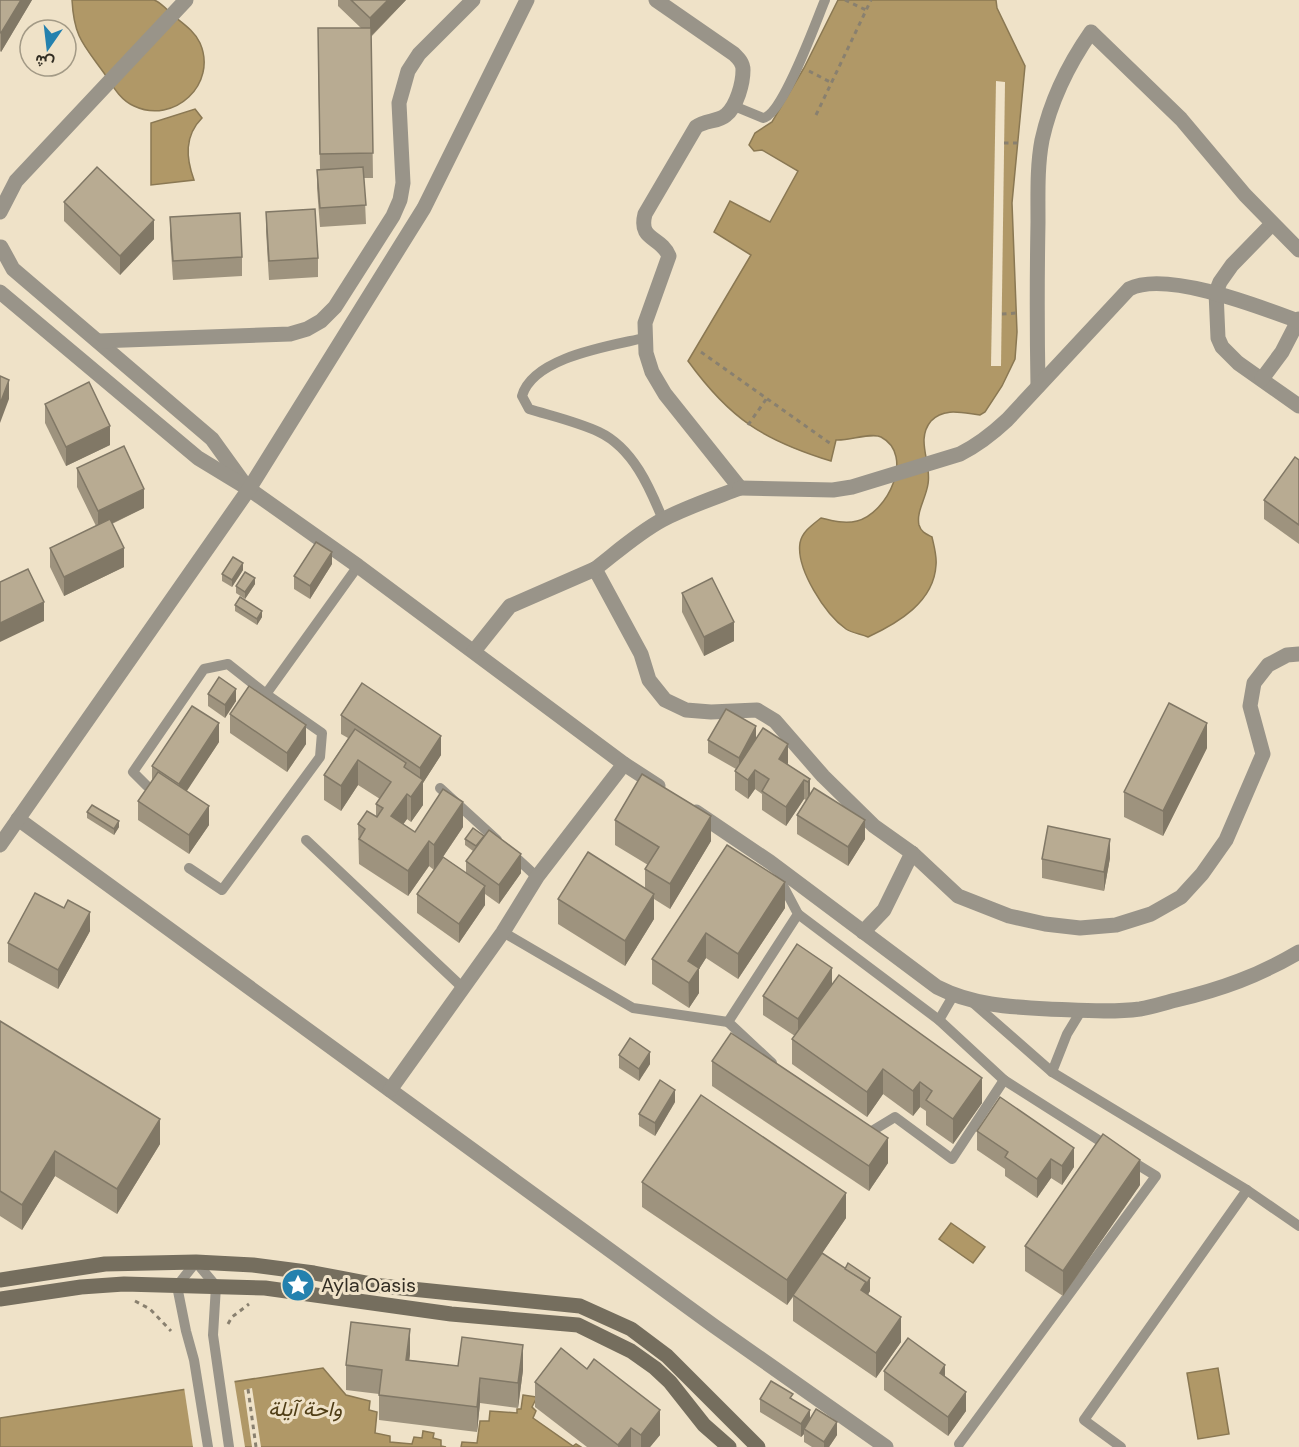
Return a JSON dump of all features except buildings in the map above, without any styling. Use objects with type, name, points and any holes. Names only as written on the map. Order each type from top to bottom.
[{"type":"street","points":[[98,341],[290,334],[307,329],[321,321],[335,306],[393,216],[400,200],[403,183],[399,103],[408,71],[419,54],[473,0]]},
{"type":"street","points":[[0,845],[249,489],[424,208],[527,0]]},
{"type":"street","points":[[656,0],[734,54],[741,62],[743,70],[734,106],[726,114],[696,127],[645,214],[642,224],[645,232],[666,250],[669,256],[645,323],[644,338],[652,372],[665,394],[740,488]]},
{"type":"street","points":[[0,212],[16,181],[183,4]]},
{"type":"street","points":[[1038,386],[1039,161],[1053,104],[1069,64],[1090,32],[1180,120],[1272,224],[1299,250]]},
{"type":"street","points":[[1272,224],[1226,272],[1216,292],[1218,338],[1222,347],[1238,363],[1299,406]]},
{"type":"street","points":[[0,250],[13,269],[212,439],[249,489]]},
{"type":"street","points":[[474,651],[510,606],[595,569],[642,533],[697,504],[740,488],[833,490],[852,487],[960,454],[987,439],[1007,420],[1129,289],[1137,285],[1154,284],[1216,292],[1299,320],[1282,352],[1262,379]]},
{"type":"street","points":[[0,292],[198,458],[249,489],[358,566],[624,764],[770,862],[937,987],[953,996],[1011,1008],[1081,1011],[1139,1009],[1222,989],[1271,969],[1299,952]]},
{"type":"street","points":[[595,569],[641,654],[649,680],[665,700],[686,710],[711,712],[757,710],[775,721],[823,776],[874,826],[912,853],[958,896],[1009,916],[1045,924],[1080,928],[1116,925],[1151,914],[1181,897],[1202,874],[1226,840],[1263,754],[1250,706],[1254,684],[1268,665],[1287,655],[1299,654]]},
{"type":"street","points":[[390,1090],[503,932],[537,877],[624,764]]},
{"type":"street","points":[[18,819],[705,1319],[886,1447]]},
{"type":"street","points":[[862,932],[884,910],[912,853]]},
{"type":"street","points":[[0,1280],[105,1264],[196,1262],[253,1265],[436,1293],[580,1306],[631,1329],[667,1356],[758,1447]]},
{"type":"street","points":[[310,1294],[314,1273]]},
{"type":"street","points":[[0,1299],[81,1287],[124,1284],[265,1288],[451,1314],[578,1325],[631,1351],[655,1368],[670,1382],[704,1425],[729,1447]]},
{"type":"lane","points":[[734,106],[763,118],[773,113],[788,87],[825,0]]},
{"type":"lane","points":[[644,338],[582,352],[555,364],[529,381],[522,396],[529,409],[601,432],[623,450],[640,470],[663,520]]},
{"type":"lane","points":[[266,694],[358,566]]},
{"type":"lane","points":[[147,786],[133,772],[204,669],[228,664],[322,733],[320,757],[222,890],[189,868]]},
{"type":"lane","points":[[440,788],[537,877]]},
{"type":"lane","points":[[306,840],[463,988]]},
{"type":"lane","points":[[770,862],[798,914],[939,1020],[1005,1080],[1156,1176],[959,1444]]},
{"type":"lane","points":[[728,1022],[798,914]]},
{"type":"lane","points":[[503,932],[633,1008],[728,1022],[777,1068]]},
{"type":"lane","points":[[939,1020],[953,996]]},
{"type":"lane","points":[[970,1000],[1052,1072],[1247,1190],[1299,1226]]},
{"type":"lane","points":[[1052,1072],[1067,1034],[1081,1011]]},
{"type":"lane","points":[[858,1128],[867,1134],[895,1117],[952,1159],[1005,1080]]},
{"type":"lane","points":[[1120,1447],[1084,1420],[1247,1190]]},
{"type":"lane","points":[[208,1447],[194,1360],[177,1286],[196,1262],[216,1287],[213,1335],[229,1447]]},
{"type":"path","points":[[845,0],[866,10]]},
{"type":"path","points":[[816,115],[871,0]]},
{"type":"path","points":[[804,69],[832,83]]},
{"type":"path","points":[[1005,143],[1018,143]]},
{"type":"path","points":[[1002,314],[1017,313]]},
{"type":"path","points":[[701,352],[831,444]]},
{"type":"path","points":[[748,425],[767,398]]},
{"type":"path","points":[[128,1299],[150,1309],[161,1318],[176,1339]]},
{"type":"path","points":[[226,1328],[232,1317],[255,1300]]},
{"type":"path","points":[[248,1389],[256,1447]]},
{"type":"water","points":[[72,0],[154,0],[189,29],[200,43],[204,58],[203,73],[198,86],[189,97],[164,110],[149,110],[134,106],[117,92],[90,55],[78,34],[78,18],[74,18]]},
{"type":"water","points":[[838,0],[996,0],[997,8],[1025,66],[1012,203],[1017,332],[1015,359],[1002,386],[985,412],[980,415],[948,412],[936,417],[926,428],[924,444],[929,476],[918,520],[921,529],[932,537],[936,558],[934,578],[929,590],[912,610],[891,625],[868,637],[846,629],[821,602],[807,578],[800,554],[800,543],[805,532],[821,518],[852,522],[868,516],[879,507],[887,496],[897,469],[896,457],[891,445],[877,436],[836,440],[831,461],[786,445],[750,425],[734,413],[718,398],[688,361],[751,255],[714,232],[730,201],[770,222],[798,171],[762,150],[754,151],[749,145],[755,133],[772,122],[804,68]]},
{"type":"water","points":[[195,109],[202,118],[189,140],[189,164],[194,180],[151,185],[151,123]]},
{"type":"water","points":[[951,1223],[985,1247],[973,1263],[939,1239]]},
{"type":"water","name":"واحة آيلة","points":[[323,1368],[346,1395],[370,1401],[369,1410],[377,1412],[375,1433],[390,1436],[390,1442],[412,1444],[414,1437],[422,1438],[423,1431],[434,1433],[433,1438],[441,1440],[441,1446],[446,1447],[0,1447],[0,1418]]},
{"type":"water","points":[[1218,1368],[1229,1434],[1198,1439],[1187,1373]]},
{"type":"water","points":[[523,1395],[537,1397],[532,1407],[536,1411],[533,1418],[573,1446],[576,1444],[581,1447],[461,1447],[462,1442],[477,1443],[480,1421],[489,1421],[490,1411],[517,1413],[517,1409],[521,1409]]},
{"type":"pier","points":[[996,81],[1005,82],[1001,366],[991,366]]},
{"type":"pier","points":[[234,1379],[245,1447],[193,1447],[184,1387]]},
{"type":"pier","points":[[252,1388],[261,1447],[252,1447],[244,1390]]},
{"type":"place","name":"Ayla Oasis","points":[[298,1285]]}]
